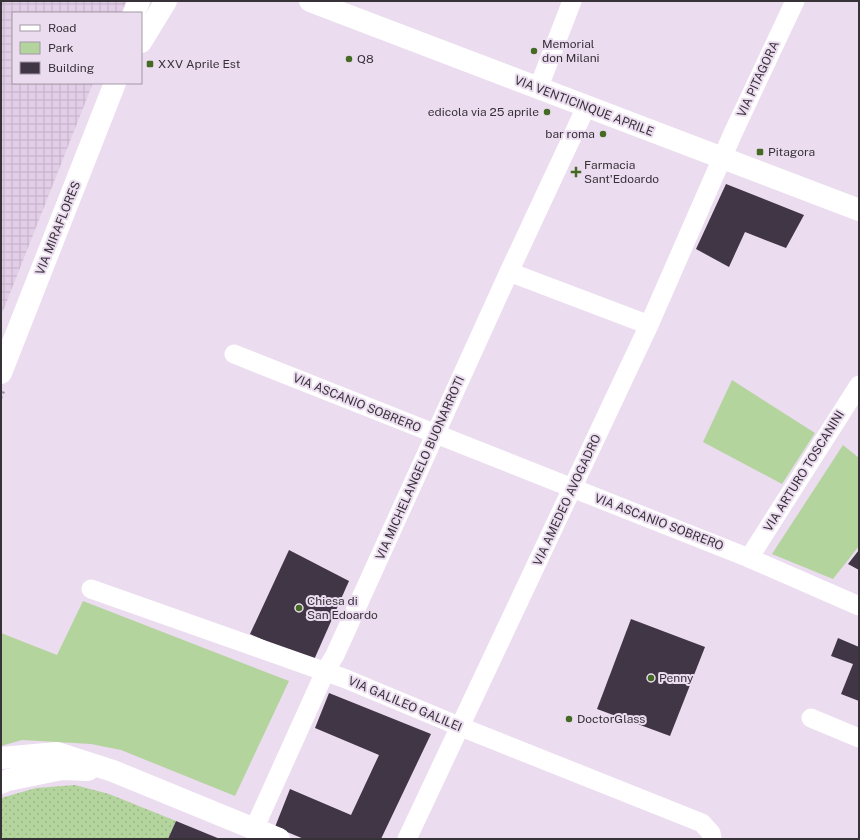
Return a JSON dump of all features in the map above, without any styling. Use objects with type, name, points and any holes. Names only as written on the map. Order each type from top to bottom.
[{"type":"street","points":[[134,12],[139,1]]},
{"type":"street","points":[[142,40],[166,1]]},
{"type":"street","name":"VIA VENTICINQUE APRILE","points":[[310,1],[859,210]]},
{"type":"street","points":[[538,89],[572,1]]},
{"type":"street","name":"VIA PITAGORA","points":[[722,158],[795,1]]},
{"type":"street","name":"VIA MIRAFLORES","points":[[1,373],[115,84]]},
{"type":"street","name":"VIA MICHELANGELO BUONARROTI","points":[[254,829],[586,107]]},
{"type":"street","name":"VIA AMEDEO AVOGADRO","points":[[407,839],[649,325],[722,158]]},
{"type":"street","points":[[509,272],[649,325]]},
{"type":"street","name":"VIA ASCANIO SOBRERO","points":[[234,354],[749,558],[859,606]]},
{"type":"street","name":"VIA ARTURO TOSCANINI","points":[[749,558],[859,385]]},
{"type":"street","name":"VIA GALILEO GALILEI","points":[[91,589],[325,672],[702,822],[712,836]]},
{"type":"street","points":[[812,718],[859,738]]},
{"type":"street","points":[[1,758],[57,753],[113,771],[279,839]]},
{"type":"street","points":[[1,783],[8,780],[62,769],[113,771]]},
{"type":"shaded area","points":[[1,1],[126,1],[121,12],[12,12],[12,84],[93,84],[1,316]]},
{"type":"green space","points":[[732,380],[815,433],[782,484],[703,442]]},
{"type":"green space","points":[[843,445],[859,458],[859,546],[833,579],[772,554]]},
{"type":"green space","points":[[83,601],[289,681],[235,796],[121,750],[91,744],[22,740],[1,746],[1,633],[57,655]]},
{"type":"green space","points":[[75,785],[109,794],[176,821],[168,839],[1,839],[1,798],[36,788]]},
{"type":"building","points":[[726,184],[804,215],[786,248],[745,232],[729,267],[696,249]]},
{"type":"building","name":"Chiesa di San Edoardo","points":[[289,550],[349,581],[313,662],[250,634]]},
{"type":"building","points":[[859,550],[859,570],[848,564]]},
{"type":"building","name":"Penny","points":[[631,619],[705,647],[670,736],[597,709]]},
{"type":"building","points":[[838,638],[859,647],[859,701],[841,694],[853,664],[831,656]]},
{"type":"building","points":[[329,693],[431,734],[381,839],[304,839],[275,827],[290,789],[351,815],[379,755],[315,728]]},
{"type":"building","points":[[176,821],[220,839],[168,839]]},
{"type":"place","name":"Memorial don Milani","points":[[534,51]]},
{"type":"place","name":"Q8","points":[[349,59]]},
{"type":"place","name":"XXV Aprile Est","points":[[150,64]]},
{"type":"place","name":"edicola via 25 aprile","points":[[547,112]]},
{"type":"place","name":"bar roma","points":[[603,134]]},
{"type":"place","name":"Pitagora","points":[[760,152]]},
{"type":"place","name":"Farmacia Sant'Edoardo","points":[[576,172]]},
{"type":"place","name":"Chiesa di San Edoardo","points":[[299,608]]},
{"type":"place","name":"Penny","points":[[651,678]]},
{"type":"place","name":"DoctorGlass","points":[[569,719]]}]
